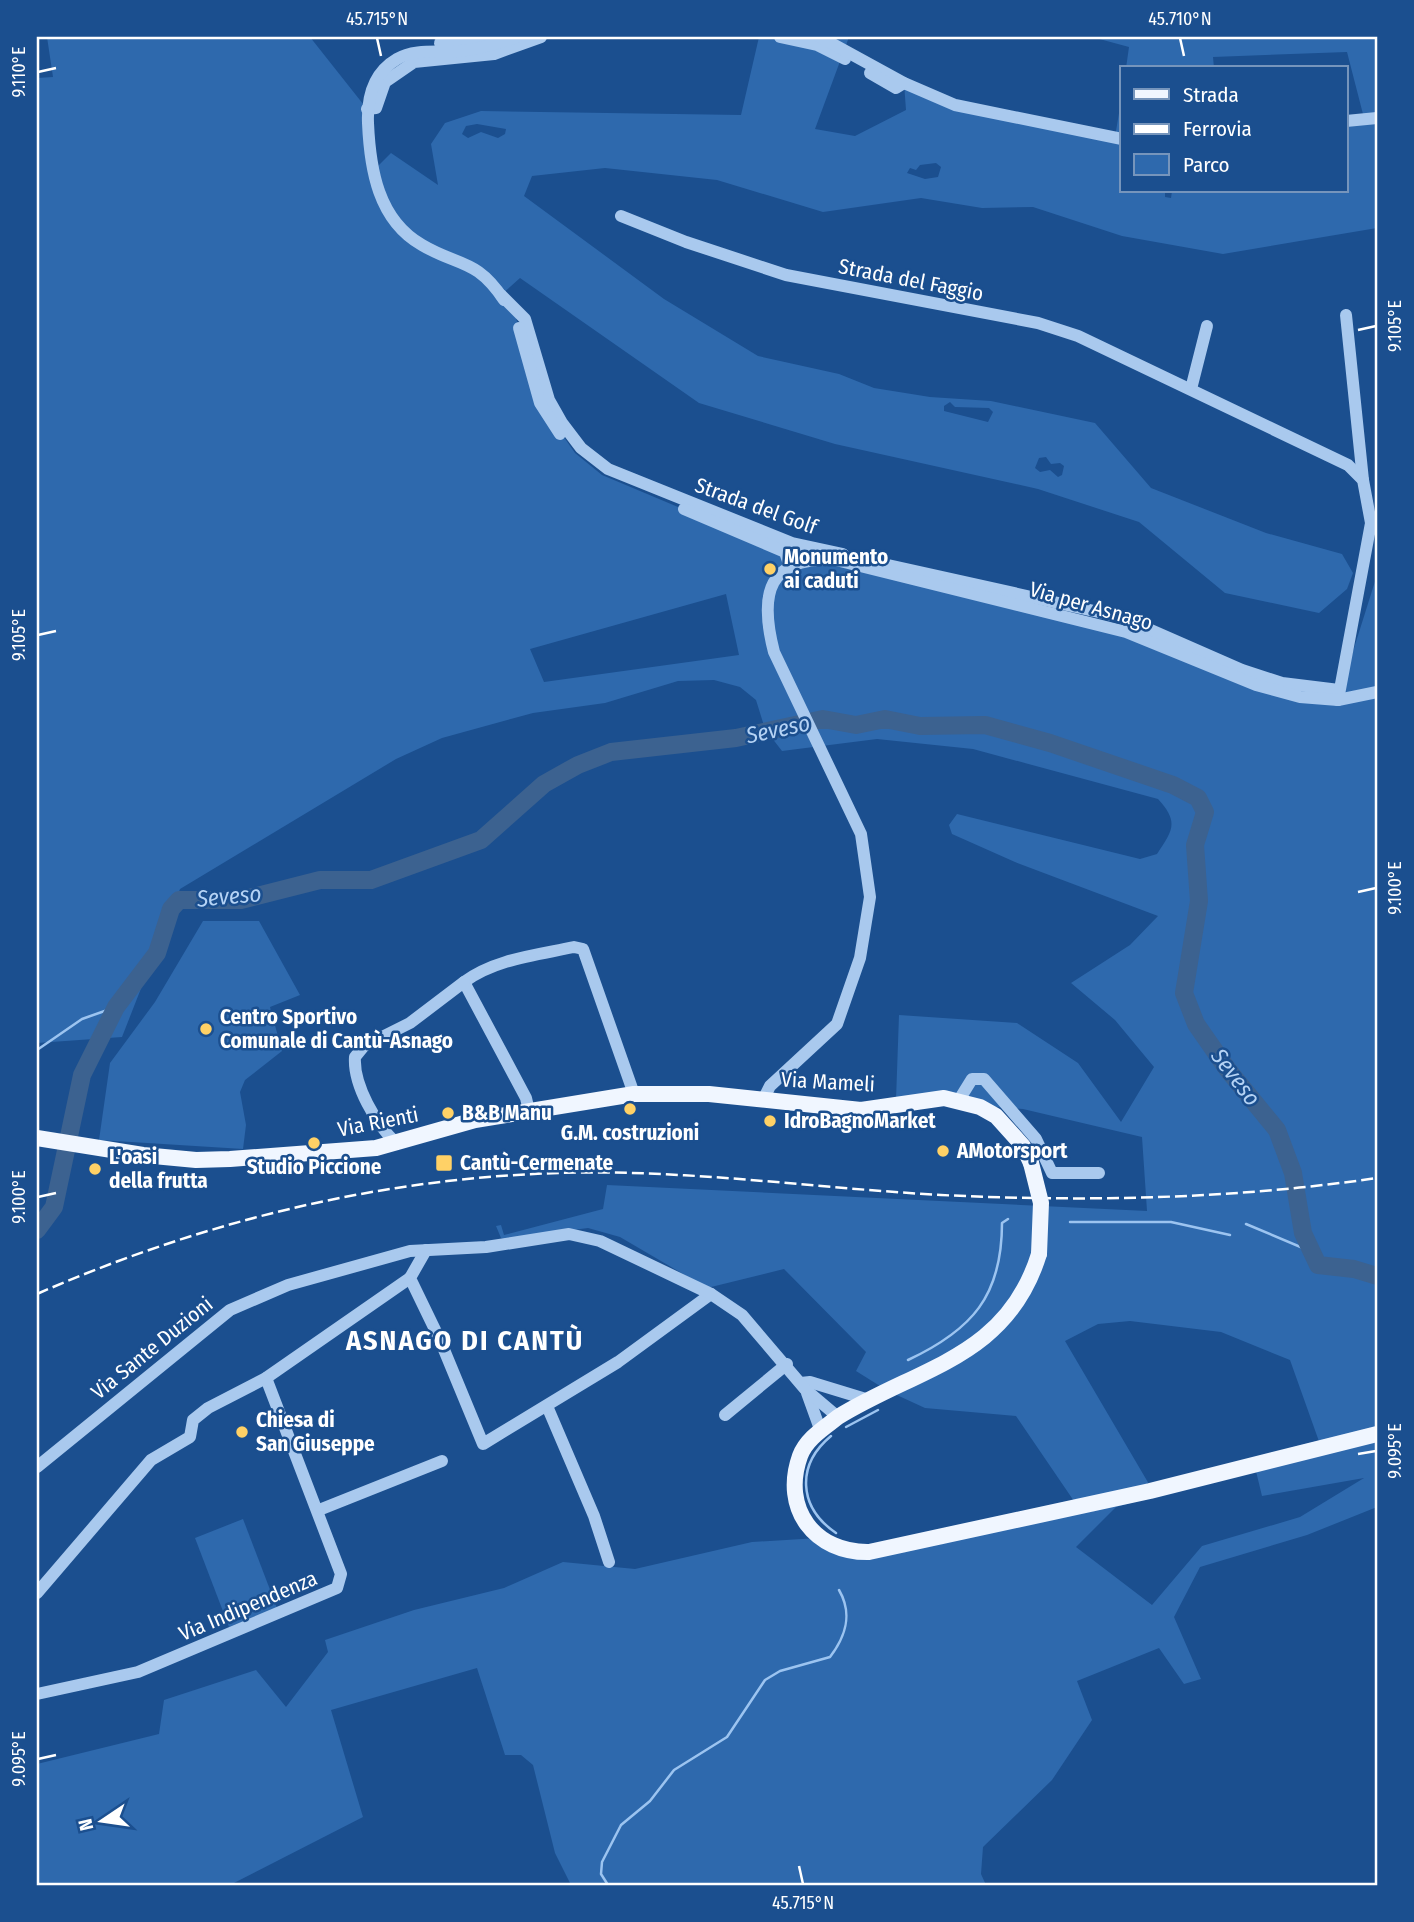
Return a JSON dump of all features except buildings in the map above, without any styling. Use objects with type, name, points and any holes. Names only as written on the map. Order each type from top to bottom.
[{"type":"main road","name":"Via Rienti","points":[[37,1138],[197,1160],[364,1150],[475,1120],[634,1094],[709,1094],[763,1100]]},
{"type":"main road","name":"Via Mameli","points":[[763,1100],[861,1110],[929,1098],[959,1100],[996,1116],[1023,1146],[1031,1163],[1041,1203],[1039,1254],[1027,1288],[992,1334],[968,1350],[869,1400],[820,1429]]},
{"type":"main road","points":[[820,1429],[801,1454],[796,1476],[797,1501],[803,1519],[818,1538],[842,1550],[855,1552],[869,1552],[1128,1497],[1377,1434]]},
{"type":"street","name":"Strada del Golf","points":[[488,37],[407,47],[382,59],[383,69],[372,86],[368,109],[373,171],[382,202],[397,225],[422,245],[455,258],[485,275],[501,295],[516,318],[540,403],[575,453],[602,475],[785,552],[790,567]]},
{"type":"street","points":[[383,69],[399,58],[415,53],[461,51],[517,37]]},
{"type":"street","points":[[368,109],[376,108],[385,82],[414,62],[494,54],[541,37]]},
{"type":"street","points":[[779,37],[817,45],[896,88],[904,83]]},
{"type":"street","points":[[820,37],[904,83],[955,105],[1120,139]]},
{"type":"street","points":[[835,37],[905,75],[955,97],[1120,131]]},
{"type":"street","points":[[1348,116],[1377,118]]},
{"type":"street","points":[[1348,121],[1364,118]]},
{"type":"street","name":"Strada del Faggio","points":[[621,216],[685,242],[786,275],[1038,323],[1078,336],[1348,465],[1363,480]]},
{"type":"street","name":"Strada del Golf","points":[[501,295],[525,318],[549,400],[562,423],[581,448],[608,469],[792,543],[1121,617],[1242,670],[1282,683],[1338,695]]},
{"type":"street","points":[[1338,695],[1371,523],[1363,480],[1346,315]]},
{"type":"street","points":[[1191,388],[1207,326]]},
{"type":"street","name":"Via per Asnago","points":[[790,567],[810,559],[850,564],[1126,632],[1256,685],[1300,697],[1377,692]]},
{"type":"street","points":[[763,1100],[770,1086],[837,1024],[860,957],[869,906],[861,834],[774,652],[766,622],[767,597],[776,577],[790,567]]},
{"type":"street","points":[[396,1143],[378,1120],[356,1075],[355,1057],[364,1046],[410,1023],[477,973],[512,961],[574,947],[583,948],[634,1094]]},
{"type":"street","points":[[464,982],[526,1098],[529,1111]]},
{"type":"street","points":[[959,1100],[972,1079],[984,1079],[1035,1139],[1052,1172],[1099,1173]]},
{"type":"street","name":"Via Sante Duzioni","points":[[37,1467],[230,1310],[288,1285],[410,1251],[486,1247],[569,1234],[585,1236],[711,1294],[742,1315],[787,1364],[803,1386]]},
{"type":"street","points":[[37,1593],[151,1460],[190,1437],[193,1420],[208,1408],[266,1378],[410,1278],[426,1250]]},
{"type":"street","points":[[410,1278],[440,1340],[483,1444],[618,1362],[711,1294]]},
{"type":"street","points":[[725,1415],[787,1364]]},
{"type":"street","name":"Via Indipendenza","points":[[37,1694],[138,1672],[337,1588],[341,1574],[319,1510],[266,1378]]},
{"type":"street","points":[[803,1386],[810,1382],[869,1400]]},
{"type":"street","points":[[803,1386],[838,1417]]},
{"type":"street","points":[[803,1386],[820,1429]]},
{"type":"street","points":[[547,1406],[594,1516],[609,1562]]},
{"type":"street","points":[[319,1510],[442,1461]]},
{"type":"green space","points":[[47,37],[310,37],[367,109],[374,170],[391,153],[438,185],[431,144],[445,123],[481,111],[741,115],[759,37],[849,37],[815,129],[855,136],[906,110],[904,83],[955,105],[1115,137],[1120,107],[1120,192],[1165,192],[1165,197],[1171,198],[1172,192],[1348,192],[1348,121],[1364,118],[1347,52],[1213,57],[1214,66],[1126,66],[1129,47],[1092,37],[1377,37],[1377,228],[1223,254],[1122,236],[1033,207],[982,208],[921,198],[823,212],[717,180],[605,168],[532,176],[524,196],[664,299],[758,356],[839,374],[874,388],[930,397],[991,401],[1095,423],[1151,488],[1266,533],[1342,554],[1353,573],[1347,589],[1319,613],[1225,593],[1139,522],[1038,489],[835,444],[699,403],[520,278],[501,295],[516,318],[540,403],[575,453],[602,475],[785,552],[836,560],[1126,632],[1338,699],[1377,575],[1377,1507],[1307,1535],[1200,1567],[1174,1617],[1201,1679],[1184,1684],[1159,1648],[1077,1681],[1092,1720],[1052,1780],[983,1847],[981,1874],[986,1885],[571,1885],[555,1853],[533,1765],[521,1755],[505,1755],[477,1668],[331,1710],[363,1817],[230,1885],[37,1885],[37,1764],[159,1734],[164,1700],[256,1670],[286,1707],[328,1652],[325,1640],[414,1610],[504,1588],[563,1562],[635,1569],[752,1542],[818,1538],[842,1550],[1078,1507],[1016,1416],[925,1408],[888,1391],[856,1371],[866,1352],[784,1269],[707,1288],[620,1237],[588,1228],[505,1239],[501,1238],[496,1226],[501,1225],[504,1235],[603,1209],[607,1185],[1147,1211],[1142,1137],[1023,1109],[896,1100],[899,1015],[1017,1023],[1078,1063],[1121,1122],[1154,1067],[1115,1020],[1071,983],[1130,945],[1158,916],[1015,862],[952,834],[949,825],[957,814],[1140,859],[1157,854],[1170,832],[1171,820],[1158,799],[973,749],[877,739],[782,751],[765,729],[756,700],[740,687],[714,680],[678,681],[605,703],[533,713],[442,738],[396,759],[180,889],[122,1037],[37,1043],[37,78],[53,77]],"holes":[[[477,124],[506,129],[505,134],[498,138],[481,132],[468,138],[462,134],[466,126]],[[936,163],[941,167],[938,177],[925,179],[907,173],[910,168],[916,170],[920,165]],[[950,402],[955,407],[989,408],[993,412],[988,422],[944,411],[944,406]],[[1046,457],[1051,464],[1060,463],[1064,466],[1062,475],[1058,477],[1050,470],[1040,472],[1035,468],[1039,458]],[[726,594],[739,655],[544,682],[530,649]],[[1130,1321],[1221,1332],[1290,1360],[1321,1447],[1254,1463],[1262,1496],[1364,1478],[1300,1517],[1202,1546],[1152,1605],[1076,1547],[1116,1507],[1156,1496],[1065,1341],[1098,1324]]]},
{"type":"green space","name":"Centro Sportivo Comunale di Cantù-Asnago","points":[[203,921],[259,921],[300,995],[270,1007],[282,1051],[245,1080],[240,1092],[246,1125],[243,1149],[99,1140],[110,1063],[155,1002]]},
{"type":"green space","points":[[243,1519],[277,1608],[229,1627],[195,1538]]},
{"type":"waterway","name":"Seveso","points":[[37,1230],[54,1207],[82,1075],[116,1007],[157,953],[171,909],[179,900],[241,900],[320,880],[371,880],[481,840],[544,784],[578,765],[611,752],[736,738],[823,719],[856,725],[885,719],[920,726],[985,725],[1050,743],[1173,785],[1198,798],[1205,812],[1195,845],[1199,901],[1184,993],[1196,1024],[1228,1070],[1277,1130],[1293,1173],[1303,1233],[1318,1265],[1354,1269],[1377,1276]]},
{"type":"waterway","points":[[37,1050],[82,1019],[116,1007]]},
{"type":"waterway","points":[[908,1360],[950,1336],[979,1308],[996,1271],[1001,1249],[1002,1223],[1008,1219]]},
{"type":"waterway","points":[[1070,1222],[1171,1222],[1230,1235]]},
{"type":"waterway","points":[[1246,1224],[1310,1251]]},
{"type":"waterway","points":[[846,1427],[878,1410]]},
{"type":"waterway","points":[[831,1436],[812,1460],[806,1486],[814,1511],[823,1523],[836,1533]]},
{"type":"waterway","points":[[608,1885],[601,1874],[602,1862],[621,1825],[650,1801],[674,1770],[727,1737],[765,1680],[780,1671],[830,1657],[846,1625],[846,1608],[839,1590]]},
{"type":"railway","points":[[37,1294],[162,1245],[292,1208],[358,1194],[492,1177],[559,1173],[655,1174],[941,1195],[1050,1198],[1214,1194],[1377,1178]]},
{"type":"place","name":"Monumento ai caduti","points":[[770,569]]},
{"type":"place","name":"Centro Sportivo Comunale di Cantù-Asnago","points":[[206,1029]]},
{"type":"place","name":"G.M. costruzioni","points":[[630,1109]]},
{"type":"place","name":"B&B Manu","points":[[448,1113]]},
{"type":"place","name":"IdroBagnoMarket","points":[[770,1121]]},
{"type":"place","name":"Studio Piccione","points":[[314,1143]]},
{"type":"place","name":"AMotorsport","points":[[943,1151]]},
{"type":"place","name":"Cantù-Cermenate","points":[[444,1163]]},
{"type":"place","name":"L'oasi della frutta","points":[[95,1169]]},
{"type":"place","name":"Chiesa di San Giuseppe","points":[[242,1432]]},
{"type":"district","name":"ASNAGO DI CANTÙ","points":[[465,1340]]}]
